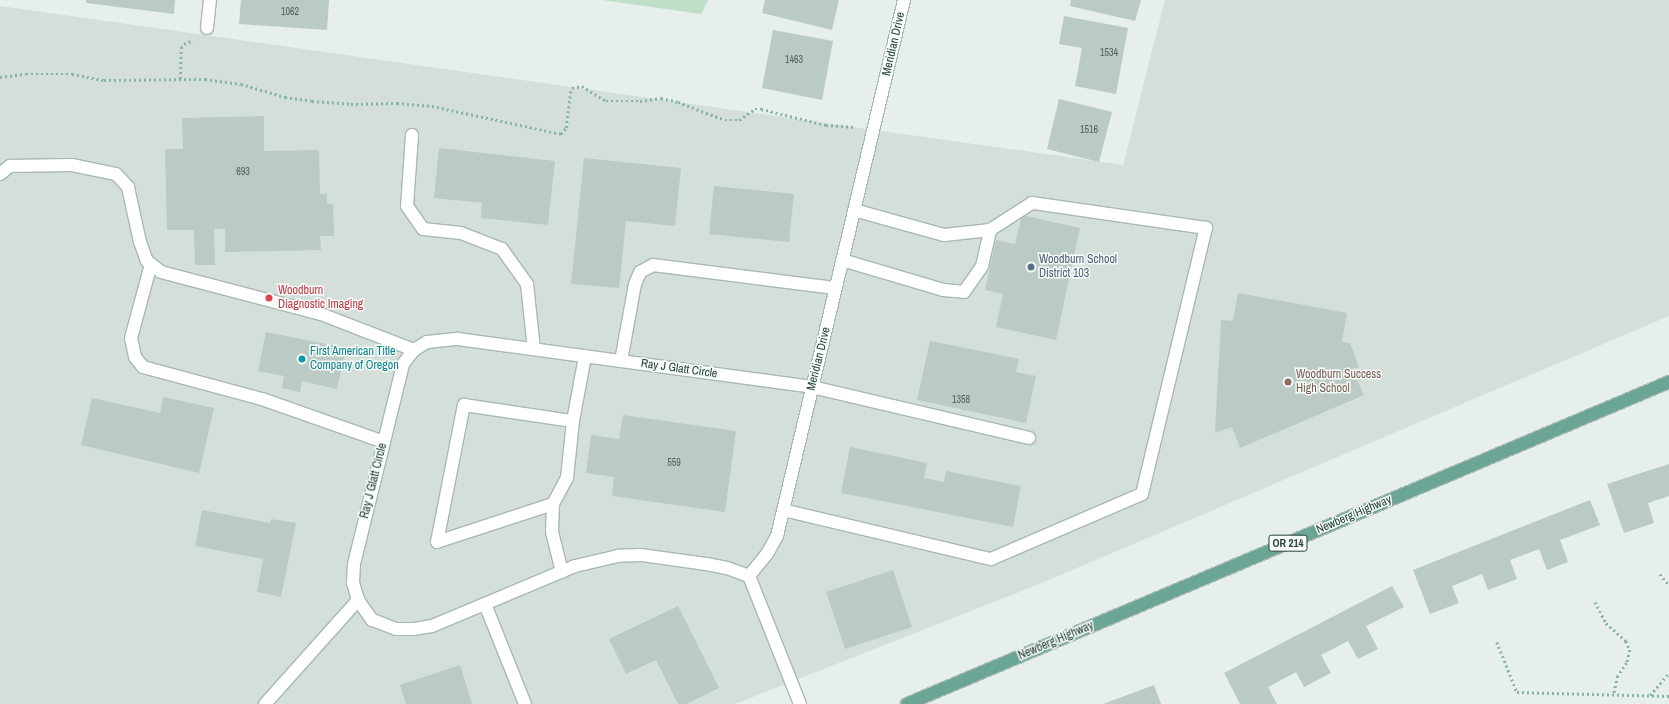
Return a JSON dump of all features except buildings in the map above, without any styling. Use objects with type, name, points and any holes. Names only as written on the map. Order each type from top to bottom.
[{"type":"main road","name":"Newberg Highway","points":[[907,704],[1669,382]]},
{"type":"street","points":[[207,28],[210,0]]},
{"type":"street","name":"Meridian Drive","points":[[749,576],[767,554],[777,536],[904,0]]},
{"type":"street","points":[[412,135],[407,206],[423,229],[461,233],[502,250],[527,284],[534,349]]},
{"type":"street","points":[[0,174],[10,166],[72,165],[116,174],[128,187],[140,242],[146,261],[161,272],[321,314],[414,350]]},
{"type":"street","points":[[783,510],[991,559],[1142,494],[1206,228],[1032,203],[990,230],[944,235],[854,210]]},
{"type":"street","points":[[842,260],[943,290],[964,292],[982,266],[990,230]]},
{"type":"street","points":[[151,264],[130,338],[135,357],[143,367],[262,399],[384,442]]},
{"type":"street","points":[[621,361],[635,284],[640,272],[654,266],[836,288]]},
{"type":"street","name":"Ray J Glatt Circle","points":[[749,576],[727,568],[641,555],[618,556],[599,560],[562,572],[432,626],[414,630],[396,630],[372,620],[358,600],[353,583],[354,564],[403,364],[414,350],[427,342],[458,339],[812,387],[1028,438]]},
{"type":"street","points":[[562,572],[552,532],[553,504],[567,478],[573,421],[585,356]]},
{"type":"street","points":[[553,504],[437,542],[464,405],[573,421]]},
{"type":"street","points":[[749,576],[800,704]]},
{"type":"street","points":[[265,704],[358,600]]},
{"type":"street","points":[[485,604],[525,704]]},
{"type":"path","points":[[180,79],[181,48]]},
{"type":"path","points":[[0,77],[26,74],[72,74],[104,80],[180,79],[223,81],[285,97],[312,101],[351,104],[397,103],[432,106],[561,134],[566,128],[570,104],[570,93],[572,88],[582,86],[606,101],[640,101],[655,98],[669,99],[725,120],[739,120],[755,109],[761,109],[826,125],[874,128]]},
{"type":"path","points":[[1660,574],[1669,585]]},
{"type":"path","points":[[1595,602],[1606,622],[1626,641],[1630,650],[1627,663],[1618,676],[1614,694]]},
{"type":"path","points":[[1497,642],[1518,692],[1669,696]]},
{"type":"path","points":[[1650,696],[1669,672]]},
{"type":"shaded area","points":[[1165,0],[1669,0],[1669,316],[1037,585],[735,704],[0,704],[0,6],[1123,165]]},
{"type":"green space","points":[[602,0],[708,0],[701,14]]},
{"type":"place","name":"Woodburn School District 103","points":[[1031,267]]},
{"type":"place","name":"Woodburn Diagnostic Imaging","points":[[269,298]]},
{"type":"place","name":"First American Title Company of Oregon","points":[[302,359]]},
{"type":"place","name":"Woodburn Success High School","points":[[1288,382]]}]
